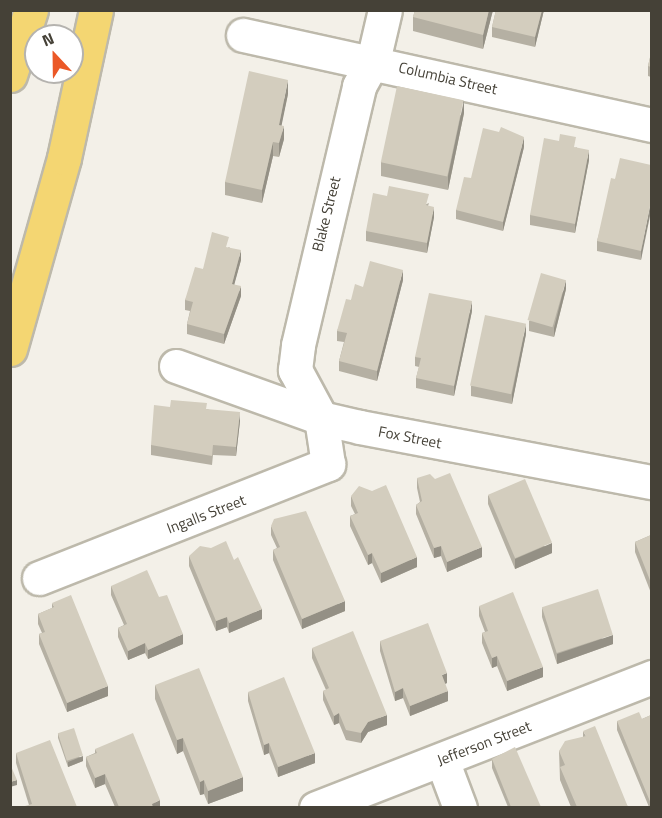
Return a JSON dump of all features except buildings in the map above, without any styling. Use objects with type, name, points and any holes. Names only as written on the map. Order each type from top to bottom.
[{"type":"highway","points":[[10,75],[31,10]]},
{"type":"highway","points":[[10,349],[64,158],[96,10]]},
{"type":"street","name":"Blake Street","points":[[321,418],[295,370],[298,345],[358,86],[374,61],[385,10]]},
{"type":"street","name":"Columbia Street","points":[[243,35],[374,61],[651,125]]},
{"type":"street","name":"Fox Street","points":[[176,366],[321,418],[651,482]]},
{"type":"street","name":"Ingalls Street","points":[[39,578],[328,464],[321,418]]},
{"type":"street","name":"Jefferson Street","points":[[316,807],[651,677]]},
{"type":"street","points":[[442,760],[460,807]]}]
